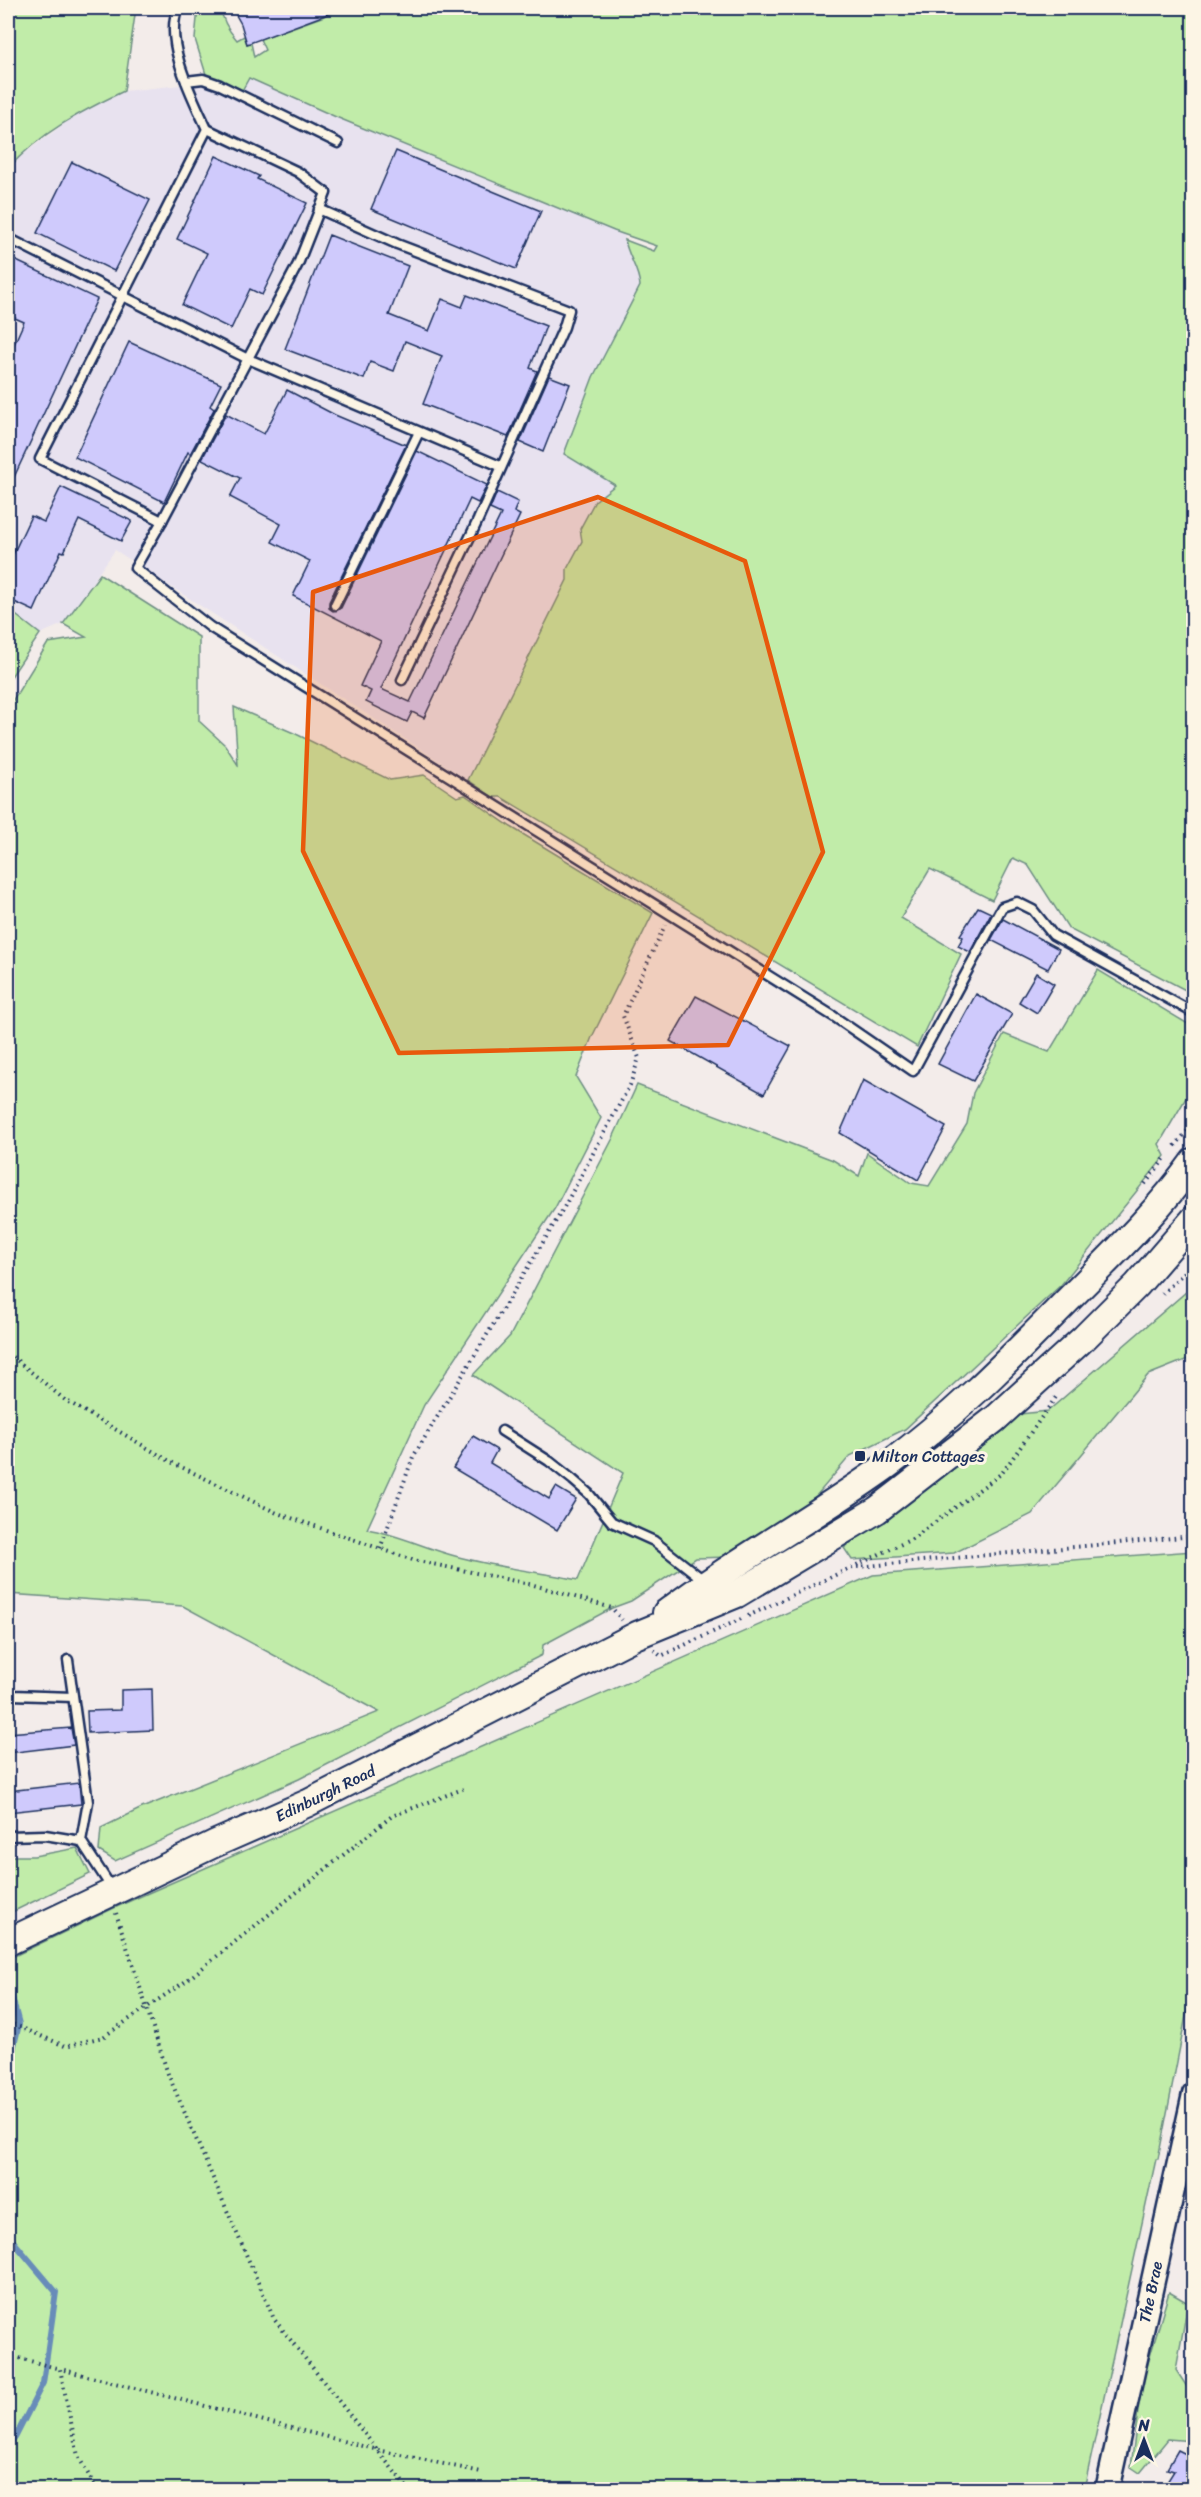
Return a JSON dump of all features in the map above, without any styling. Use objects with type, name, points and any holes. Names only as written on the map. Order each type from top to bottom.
[{"type":"main road","points":[[637,1635],[707,1582],[888,1464],[943,1420],[985,1384],[1190,1175]]},
{"type":"main road","points":[[637,1635],[737,1594],[877,1510],[953,1454],[995,1419],[1084,1337],[1137,1285],[1194,1219]]},
{"type":"main road","name":"Edinburgh Road","points":[[8,1942],[214,1844],[308,1803],[637,1635]]},
{"type":"main road","name":"The Brae","points":[[1107,2490],[1194,2094]]},
{"type":"lane","points":[[178,8],[174,34],[186,81],[207,129],[298,172],[326,193],[298,264],[135,568],[210,627],[833,1016],[913,1071],[1002,907],[1017,902],[1033,910],[1053,935],[1194,1013]]},
{"type":"lane","points":[[186,81],[203,79],[220,85],[338,143]]},
{"type":"lane","points":[[162,521],[40,459],[207,129]]},
{"type":"lane","points":[[319,209],[397,244],[569,310],[564,327],[500,466],[478,520],[402,680]]},
{"type":"lane","points":[[8,238],[246,358],[500,466]]},
{"type":"lane","points":[[335,605],[420,432]]},
{"type":"lane","points":[[502,1431],[549,1461],[573,1480],[589,1494],[612,1522],[654,1541],[707,1582]]},
{"type":"lane","points":[[68,1660],[88,1802],[81,1841],[111,1894]]},
{"type":"lane","points":[[8,1689],[12,1695],[73,1697]]},
{"type":"lane","points":[[8,1836],[45,1835],[81,1841]]},
{"type":"path","points":[[380,1549],[413,1456],[562,1211],[630,1084],[639,1058],[623,1016],[670,914]]},
{"type":"path","points":[[8,1353],[65,1400],[173,1463],[277,1513],[413,1560],[534,1585],[612,1608],[637,1635]]},
{"type":"path","points":[[853,1567],[1194,1536]]},
{"type":"path","points":[[8,2022],[65,2046],[103,2037],[148,2009],[186,1981],[392,1816],[463,1789]]},
{"type":"path","points":[[111,1894],[168,2074],[273,2319],[409,2490]]},
{"type":"path","points":[[8,2355],[378,2450],[481,2472]]},
{"type":"path","points":[[60,2369],[78,2456],[97,2490]]},
{"type":"highlighted area","points":[[598,497],[745,561],[823,852],[728,1045],[399,1053],[303,851],[313,592]]},
{"type":"shaded area","points":[[248,78],[336,117],[624,234],[627,250],[639,276],[640,286],[593,377],[571,432],[615,485],[595,501],[582,541],[567,569],[567,580],[468,780],[115,550],[63,624],[40,634],[8,609],[8,169],[17,159],[76,115],[124,91]]},
{"type":"green space","points":[[8,8],[136,8],[124,91],[77,115],[47,134],[8,169]]},
{"type":"green space","points":[[198,8],[221,8],[229,29],[237,40],[244,36],[247,44],[251,43],[254,57],[265,50],[260,39],[324,16],[330,8],[1193,8],[1193,994],[1069,929],[1028,865],[1013,858],[992,900],[930,869],[901,918],[961,954],[917,1047],[501,797],[493,797],[468,780],[567,580],[567,569],[582,541],[580,529],[595,501],[615,485],[564,454],[593,377],[640,286],[638,274],[625,240],[654,251],[657,246],[614,231],[336,117],[249,78],[239,96],[222,92],[209,84],[195,39]]},
{"type":"green space","points":[[100,574],[199,637],[199,721],[225,745],[238,765],[234,707],[296,734],[390,780],[424,775],[457,797],[465,795],[511,827],[653,913],[592,1037],[576,1077],[601,1118],[555,1208],[424,1405],[367,1529],[470,1560],[578,1580],[623,1473],[473,1375],[510,1336],[612,1140],[637,1085],[833,1160],[859,1176],[867,1153],[911,1183],[929,1186],[967,1124],[973,1093],[1004,1034],[1049,1052],[1098,970],[1193,1027],[1193,1086],[1159,1144],[1165,1156],[1061,1285],[905,1429],[850,1456],[811,1502],[729,1557],[696,1558],[631,1601],[612,1608],[543,1645],[542,1655],[299,1779],[115,1861],[99,1851],[101,1828],[142,1808],[379,1712],[183,1606],[8,1594],[8,708],[48,643],[86,637],[63,624]]},
{"type":"green space","points":[[8,609],[40,634],[8,681]]},
{"type":"green space","points":[[1193,1286],[1193,1357],[1148,1375],[1032,1514],[954,1553],[852,1560],[844,1548],[1020,1414],[1048,1411]]},
{"type":"green space","points":[[1193,1551],[1193,1980],[1158,2159],[1156,2159],[1084,2489],[8,2489],[8,1959],[114,1908],[873,1575]]},
{"type":"green space","points":[[77,1848],[90,1874],[8,1914],[8,1856],[34,1856]]},
{"type":"green space","points":[[1169,2292],[1188,2303],[1176,2370],[1193,2396],[1193,2441],[1168,2439],[1140,2473],[1131,2467],[1141,2387]]},
{"type":"building","points":[[232,8],[341,9],[247,44],[241,24]]},
{"type":"building","points":[[396,151],[541,211],[516,269],[371,209]]},
{"type":"building","points":[[216,156],[259,176],[257,179],[307,203],[262,295],[250,289],[231,329],[182,305],[207,253],[177,239]]},
{"type":"building","points":[[72,162],[150,200],[114,271],[37,233]]},
{"type":"building","points":[[329,235],[408,266],[389,315],[429,331],[442,299],[462,307],[467,295],[546,326],[530,368],[537,371],[508,437],[423,404],[442,356],[405,341],[394,371],[370,362],[364,379],[285,349]]},
{"type":"building","points":[[8,257],[97,299],[8,490],[8,358],[24,322],[8,315]]},
{"type":"building","points":[[129,342],[221,384],[210,406],[214,409],[190,454],[188,452],[164,502],[75,457]]},
{"type":"building","points":[[549,376],[570,384],[543,452],[520,442]]},
{"type":"building","points":[[287,390],[335,415],[406,445],[329,602],[329,608],[333,611],[341,608],[417,451],[487,485],[478,503],[470,499],[381,689],[410,702],[501,514],[490,509],[497,492],[518,502],[514,512],[520,515],[424,718],[412,712],[407,722],[366,702],[371,691],[360,686],[381,641],[293,596],[310,561],[272,542],[281,524],[230,497],[240,478],[202,459],[226,414],[264,434]]},
{"type":"building","points":[[61,487],[132,521],[121,541],[79,520],[64,552],[61,551],[34,611],[8,599],[8,565],[31,516],[44,522]]},
{"type":"building","points":[[978,907],[991,913],[970,952],[958,946],[963,937],[960,935]]},
{"type":"building","points":[[1003,919],[1059,949],[1048,969],[991,940]]},
{"type":"building","points":[[1036,973],[1054,984],[1037,1013],[1019,1002]]},
{"type":"building","points":[[976,994],[1012,1014],[973,1081],[938,1064]]},
{"type":"building","points":[[696,996],[791,1046],[764,1094],[670,1041]]},
{"type":"building","points":[[863,1080],[946,1127],[918,1180],[840,1133]]},
{"type":"building","points":[[473,1436],[497,1450],[490,1463],[549,1499],[556,1487],[576,1499],[557,1530],[453,1468]]},
{"type":"building","points":[[152,1689],[153,1730],[88,1733],[87,1711],[121,1710],[121,1690]]},
{"type":"building","points":[[71,1728],[74,1745],[8,1753],[8,1733]]},
{"type":"building","points":[[79,1783],[81,1804],[8,1812],[8,1791]]},
{"type":"building","points":[[1178,2450],[1194,2458],[1194,2490],[1162,2490],[1174,2471],[1167,2469]]},
{"type":"waterway","points":[[8,1982],[19,2024],[8,2071]]},
{"type":"waterway","points":[[8,2235],[56,2292],[43,2383],[15,2438],[8,2443]]},
{"type":"place","name":"Milton Cottages","points":[[860,1456]]}]
